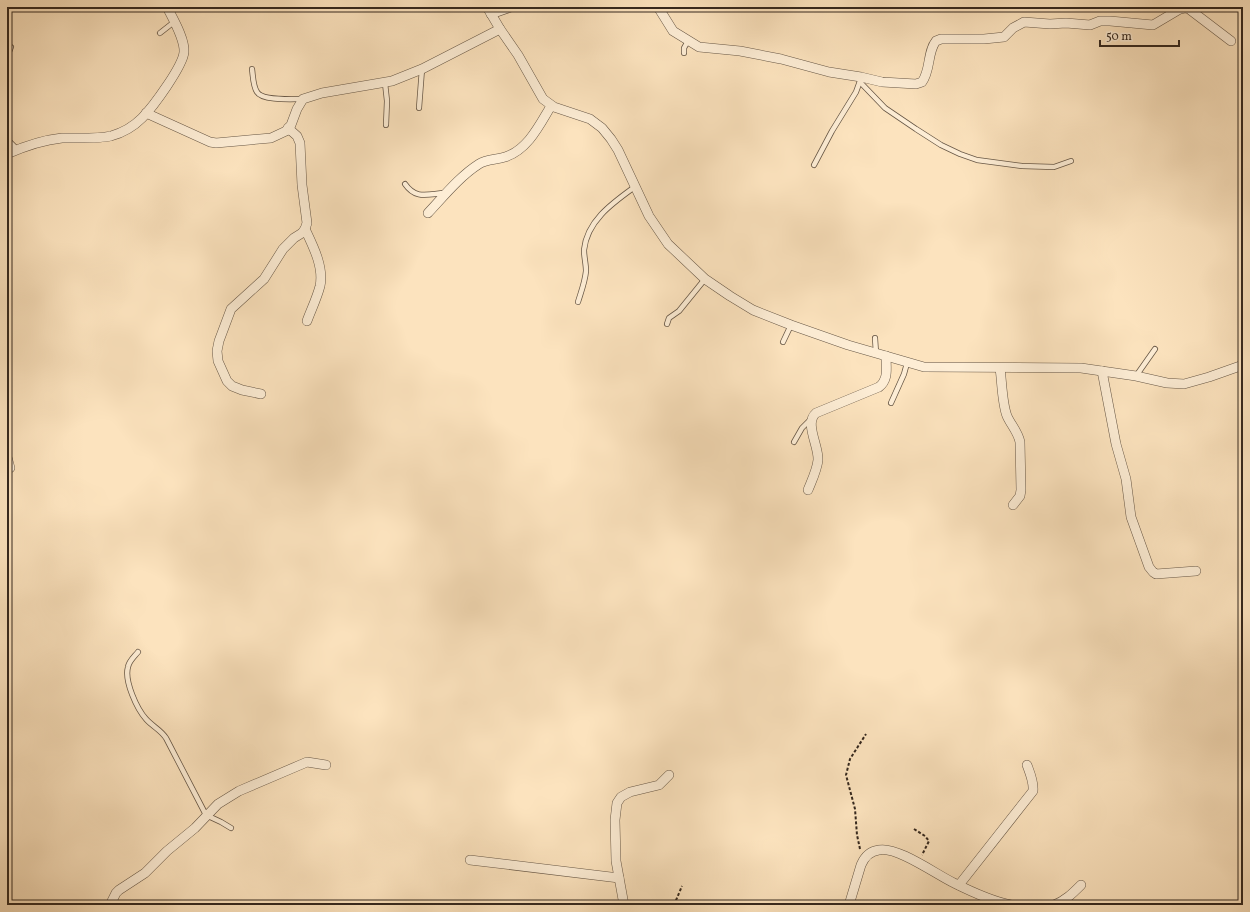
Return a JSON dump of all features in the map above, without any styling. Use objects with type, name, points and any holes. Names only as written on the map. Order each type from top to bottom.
[{"type":"street","points":[[7,154],[37,142],[110,136],[122,132],[142,118],[166,88],[183,60],[183,42],[167,7]]},
{"type":"street","points":[[511,7],[489,11],[500,30],[518,55],[539,94],[551,106],[574,115],[590,119],[602,128],[618,150],[649,216],[668,244],[705,280],[753,310],[791,325],[907,363],[924,367],[1081,368],[1136,376],[1167,383],[1184,384],[1210,377],[1243,365]]},
{"type":"street","points":[[658,7],[673,31],[702,48],[740,51],[781,59],[861,79],[882,82],[916,84],[922,82],[932,48],[936,41],[941,39],[984,39],[1004,37],[1013,28],[1024,22],[1090,25],[1100,21],[1110,20],[1153,25],[1169,15],[1185,8],[1189,9],[1231,41]]},
{"type":"street","points":[[146,114],[210,142],[216,143],[271,138],[280,135],[291,125],[297,109],[304,99],[322,94],[385,83],[422,69],[500,30]]},
{"type":"street","points":[[428,213],[447,193],[479,164],[485,161],[506,157],[519,149],[536,132],[551,106]]},
{"type":"street","points":[[288,128],[296,136],[300,143],[302,185],[307,222],[306,229],[319,264],[320,273],[320,285],[307,321]]},
{"type":"street","points":[[261,394],[242,390],[232,386],[227,381],[218,361],[217,352],[219,341],[233,306],[264,279],[283,249],[306,229]]},
{"type":"street","points":[[808,490],[818,461],[811,419],[816,413],[883,384],[886,375],[886,356]]},
{"type":"street","points":[[1000,368],[1006,410],[1008,417],[1019,436],[1020,442],[1021,490],[1020,496],[1013,505]]},
{"type":"street","points":[[1102,371],[1116,444],[1126,479],[1131,517],[1149,567],[1156,574],[1196,571]]},
{"type":"street","points":[[7,457],[10,468]]},
{"type":"street","points":[[110,905],[119,890],[145,873],[167,851],[195,828],[218,804],[240,791],[309,761],[326,765]]},
{"type":"street","points":[[959,885],[1033,791],[1034,786],[1032,777],[1027,765]]},
{"type":"street","points":[[624,905],[616,860],[615,820],[617,803],[621,796],[630,792],[659,785],[669,775]]},
{"type":"street","points":[[850,905],[861,865],[864,860],[879,849],[897,853],[994,901],[1011,905]]},
{"type":"street","points":[[470,860],[620,878]]},
{"type":"street","points":[[1054,905],[1070,896],[1081,885]]},
{"type":"lane","points":[[160,33],[174,22]]},
{"type":"lane","points":[[684,53],[684,48],[688,41]]},
{"type":"lane","points":[[7,57],[11,47]]},
{"type":"lane","points":[[252,69],[255,89],[260,95],[266,97],[304,99]]},
{"type":"lane","points":[[419,108],[422,69]]},
{"type":"lane","points":[[814,164],[856,92],[861,79],[885,108],[941,145],[960,154],[977,160],[1022,166],[1054,167],[1071,161]]},
{"type":"lane","points":[[385,83],[387,101],[386,125]]},
{"type":"lane","points":[[7,139],[17,149]]},
{"type":"lane","points":[[405,184],[410,191],[416,194],[423,195],[447,193]]},
{"type":"lane","points":[[578,302],[586,272],[584,250],[587,237],[605,210],[636,186]]},
{"type":"lane","points":[[667,324],[670,318],[679,311],[705,280]]},
{"type":"lane","points":[[782,342],[791,325]]},
{"type":"lane","points":[[876,338],[876,353]]},
{"type":"lane","points":[[1136,376],[1155,349]]},
{"type":"lane","points":[[890,403],[904,374],[907,363]]},
{"type":"lane","points":[[794,442],[802,428],[811,419]]},
{"type":"lane","points":[[138,652],[131,660],[127,668],[127,675],[131,691],[144,717],[163,733],[206,815],[222,822],[230,828]]},
{"type":"path","points":[[864,860],[858,843],[855,809],[846,775],[850,759],[866,734]]},
{"type":"path","points":[[914,829],[925,836],[929,841],[918,864]]},
{"type":"path","points":[[674,905],[682,886]]}]
